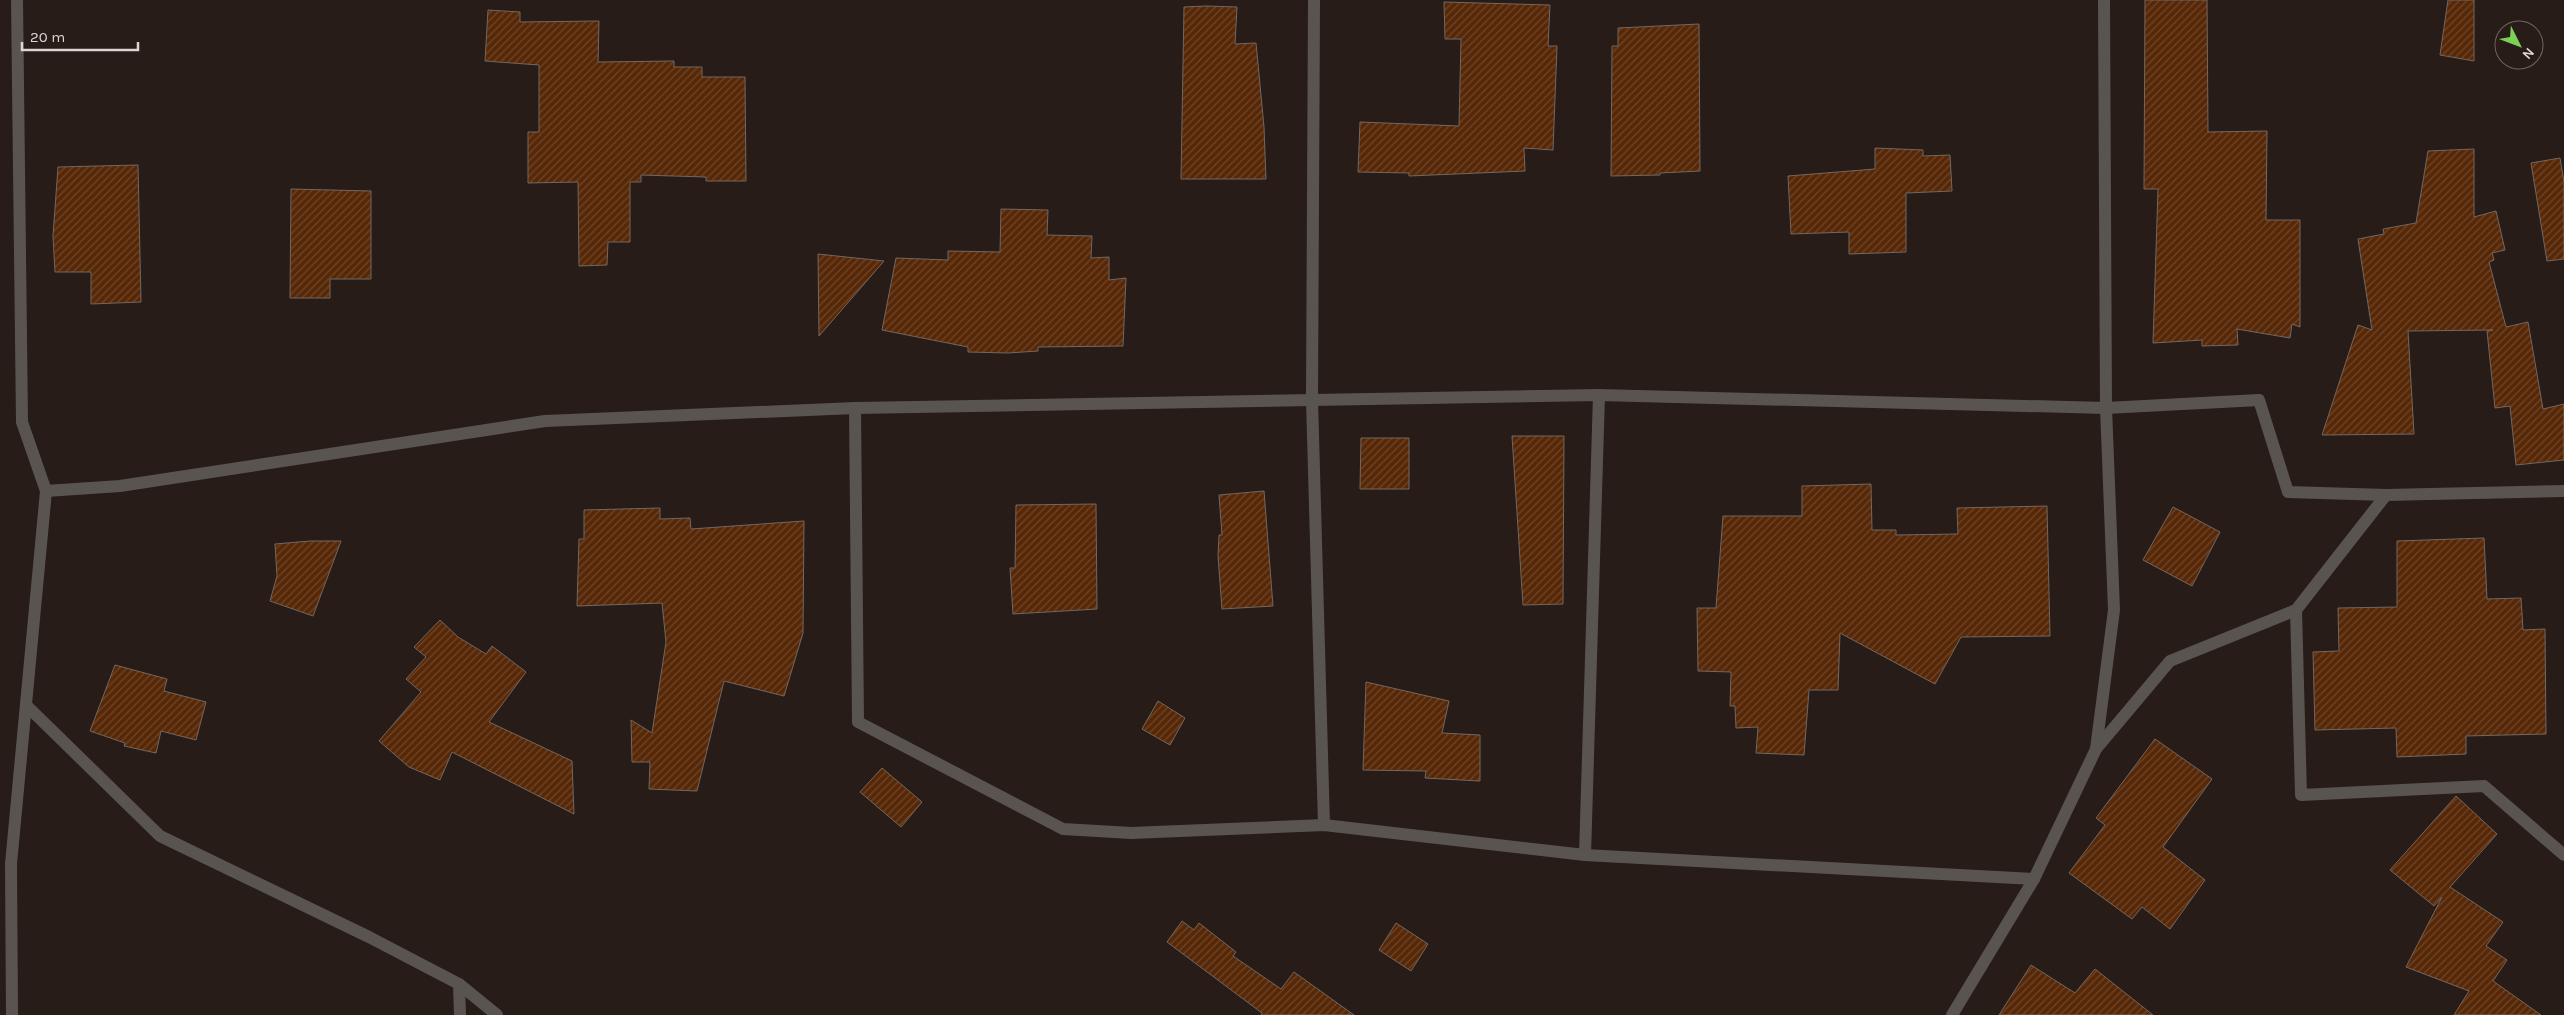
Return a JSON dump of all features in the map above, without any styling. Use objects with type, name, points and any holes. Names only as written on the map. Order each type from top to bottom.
[{"type":"street","points":[[12,1015],[5,864],[27,706],[46,490],[22,422],[17,0]]},
{"type":"street","points":[[1314,0],[1312,400],[1324,825]]},
{"type":"street","points":[[2096,749],[2114,610],[2106,408],[2104,0]]},
{"type":"street","points":[[46,490],[120,486],[545,421],[855,408],[1600,395],[2106,408],[2258,400],[2288,492],[2386,495],[2564,491]]},
{"type":"street","points":[[1585,855],[1600,395]]},
{"type":"street","points":[[855,408],[858,722],[1063,829],[1131,832],[1324,825],[1585,855],[2034,879]]},
{"type":"street","points":[[1952,1015],[2034,879],[2096,749],[2170,661],[2296,610],[2386,495]]},
{"type":"street","points":[[2296,610],[2301,796],[2484,786],[2564,855]]},
{"type":"street","points":[[27,706],[160,836],[369,937],[459,984],[496,1015]]},
{"type":"street","points":[[459,984],[460,1015]]},
{"type":"building","points":[[2145,0],[2207,0],[2208,132],[2267,131],[2266,220],[2300,220],[2300,327],[2292,324],[2290,338],[2237,329],[2238,345],[2202,346],[2202,340],[2153,343],[2158,189],[2144,189]]},
{"type":"building","points":[[2448,0],[2474,0],[2474,61],[2440,55]]},
{"type":"building","points":[[1444,2],[1550,5],[1548,46],[1557,46],[1553,150],[1524,148],[1525,171],[1409,176],[1409,173],[1358,172],[1360,122],[1459,126],[1461,39],[1445,39]]},
{"type":"building","points":[[1184,7],[1237,7],[1235,44],[1256,43],[1264,127],[1266,179],[1181,179]]},
{"type":"building","points":[[488,10],[520,12],[520,22],[599,21],[598,62],[674,61],[674,67],[702,67],[702,77],[745,77],[746,181],[706,181],[706,177],[641,175],[641,182],[630,182],[630,242],[608,242],[607,265],[579,266],[578,182],[528,183],[528,132],[539,132],[539,65],[485,61]]},
{"type":"building","points":[[1699,24],[1700,171],[1660,173],[1660,175],[1611,176],[1612,46],[1618,46],[1618,28]]},
{"type":"building","points":[[1875,148],[1923,150],[1923,156],[1950,155],[1952,191],[1906,193],[1906,252],[1849,254],[1849,232],[1791,234],[1788,176],[1875,169]]},
{"type":"building","points":[[2474,149],[2474,217],[2496,211],[2505,250],[2492,253],[2494,260],[2489,262],[2506,327],[2528,322],[2543,409],[2564,404],[2564,460],[2516,465],[2510,406],[2495,408],[2487,331],[2493,330],[2408,331],[2414,434],[2322,435],[2358,325],[2372,330],[2358,239],[2384,234],[2383,229],[2416,223],[2428,151]]},
{"type":"building","points":[[2560,158],[2564,182],[2564,259],[2547,261],[2531,163]]},
{"type":"building","points":[[138,165],[141,302],[91,304],[91,272],[55,272],[53,236],[58,167]]},
{"type":"building","points":[[291,189],[371,191],[371,279],[330,279],[330,298],[290,298]]},
{"type":"building","points":[[1001,209],[1048,210],[1047,235],[1092,236],[1091,258],[1109,257],[1109,280],[1126,278],[1123,346],[1038,347],[1038,351],[1008,353],[968,352],[968,347],[882,330],[896,258],[948,260],[948,251],[1000,252]]},
{"type":"building","points":[[818,254],[884,261],[819,336]]},
{"type":"building","points":[[1512,436],[1564,436],[1563,604],[1523,605]]},
{"type":"building","points":[[1361,438],[1409,438],[1409,489],[1360,489]]},
{"type":"building","points":[[1871,484],[1872,530],[1896,530],[1896,535],[1958,534],[1957,508],[2047,506],[2050,636],[1961,637],[1935,684],[1840,633],[1838,690],[1809,690],[1804,755],[1756,753],[1758,727],[1736,728],[1735,706],[1730,706],[1731,672],[1698,671],[1697,608],[1716,608],[1723,516],[1802,516],[1802,486]]},
{"type":"building","points":[[1264,491],[1273,606],[1222,609],[1218,556],[1219,535],[1222,535],[1219,495]]},
{"type":"building","points":[[1096,504],[1097,609],[1013,614],[1010,568],[1015,568],[1016,505]]},
{"type":"building","points":[[2173,507],[2220,532],[2192,586],[2143,560]]},
{"type":"building","points":[[660,508],[660,519],[690,518],[691,529],[804,521],[803,633],[784,696],[724,681],[697,791],[649,789],[650,762],[632,762],[631,720],[652,733],[666,642],[662,603],[577,606],[579,539],[584,539],[584,510]]},
{"type":"building","points":[[2484,538],[2487,599],[2521,598],[2523,630],[2545,629],[2546,734],[2466,736],[2466,754],[2397,757],[2396,728],[2315,730],[2313,652],[2339,651],[2338,608],[2397,607],[2397,541]]},
{"type":"building","points":[[341,541],[313,616],[270,601],[277,576],[275,544]]},
{"type":"building","points":[[440,620],[458,637],[486,654],[492,646],[526,672],[489,722],[572,761],[574,814],[452,752],[440,780],[409,767],[379,741],[421,692],[406,679],[426,657],[414,647]]},
{"type":"building","points":[[115,665],[167,679],[164,691],[206,702],[196,740],[161,731],[156,753],[124,746],[125,743],[90,731]]},
{"type":"building","points":[[1366,682],[1449,701],[1442,733],[1480,735],[1480,781],[1425,778],[1426,771],[1363,770]]},
{"type":"building","points":[[1158,701],[1185,718],[1170,745],[1142,729]]},
{"type":"building","points":[[2155,739],[2212,779],[2163,847],[2205,880],[2170,929],[2142,907],[2132,919],[2069,873],[2105,825],[2096,818]]},
{"type":"building","points":[[882,768],[922,802],[901,827],[860,792]]},
{"type":"building","points":[[2456,796],[2497,834],[2450,887],[2503,922],[2486,946],[2507,960],[2493,981],[2541,1015],[2454,1015],[2469,991],[2406,967],[2442,897],[2434,906],[2390,870]]},
{"type":"building","points":[[1182,921],[1194,930],[1199,923],[1236,952],[1233,956],[1281,989],[1294,972],[1354,1015],[1261,1015],[1262,1013],[1167,942]]},
{"type":"building","points":[[1396,923],[1428,944],[1411,971],[1379,950]]},
{"type":"building","points":[[2031,965],[2075,993],[2095,969],[2153,1015],[1999,1015]]}]
